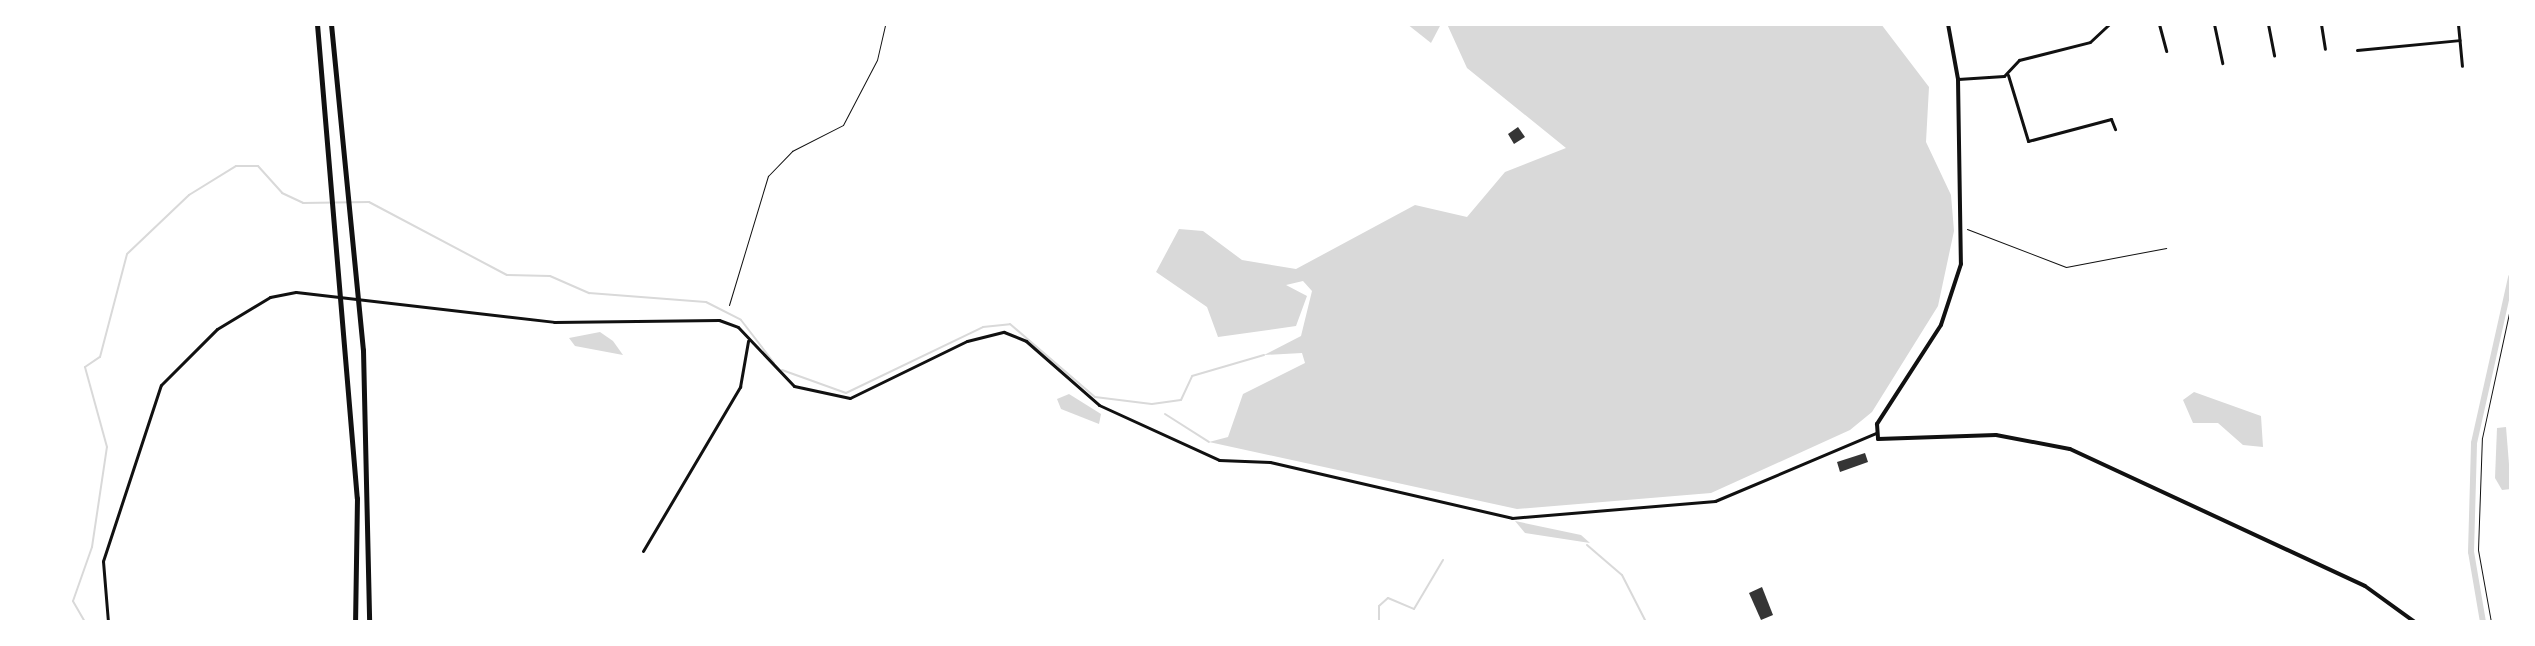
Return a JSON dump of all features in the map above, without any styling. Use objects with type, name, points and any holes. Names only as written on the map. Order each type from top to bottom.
[{"type":"highway","points":[[317,24],[348,350],[359,534],[355,622]]},
{"type":"highway","points":[[331,24],[342,100],[363,350],[369,622]]},
{"type":"main road","points":[[1948,24],[1958,79],[1964,229],[1955,289],[1941,325],[1876,433],[1884,444],[1996,435],[2070,449],[2365,586],[2415,622]]},
{"type":"street","points":[[1958,79],[2008,75],[2019,60],[2090,42],[2109,24]]},
{"type":"street","points":[[2159,24],[2166,51]]},
{"type":"street","points":[[2214,24],[2222,63]]},
{"type":"street","points":[[2268,24],[2274,55]]},
{"type":"street","points":[[2321,24],[2325,49]]},
{"type":"street","points":[[2458,24],[2462,66]]},
{"type":"street","points":[[2357,50],[2460,40]]},
{"type":"street","points":[[2008,75],[2028,141],[2111,119],[2115,129]]},
{"type":"street","points":[[108,622],[103,561],[161,385],[206,338],[270,297],[368,295],[554,322],[719,320],[738,327],[794,386],[850,398],[967,341],[1018,335],[1099,405],[1207,456],[1270,462],[1512,518],[1715,501],[1876,433]]},
{"type":"street","points":[[643,551],[740,387],[748,341]]},
{"type":"path","points":[[729,305],[768,176],[792,151],[843,125],[877,60],[885,24]]},
{"type":"path","points":[[1964,229],[2066,267],[2166,248]]},
{"type":"path","points":[[2491,622],[2478,550],[2482,438],[2511,304]]},
{"type":"shaded area","points":[[1407,24],[1441,24],[1431,43]]},
{"type":"shaded area","points":[[1447,24],[1881,24],[1929,87],[1926,142],[1951,195],[1954,231],[1938,306],[1872,412],[1850,430],[1711,493],[1517,509],[1209,442],[1228,437],[1243,394],[1305,363],[1302,353],[1264,355],[1301,336],[1312,291],[1303,281],[1286,285],[1307,296],[1296,326],[1218,337],[1207,307],[1156,272],[1179,229],[1203,231],[1242,260],[1296,269],[1415,205],[1467,217],[1505,172],[1566,148],[1467,68]]},
{"type":"shaded area","points":[[600,332],[613,341],[623,355],[575,346],[569,338]]},
{"type":"shaded area","points":[[2194,392],[2261,416],[2263,447],[2243,445],[2218,423],[2193,423],[2183,400]]},
{"type":"shaded area","points":[[1069,394],[1101,414],[1099,424],[1061,409],[1057,399]]},
{"type":"shaded area","points":[[2506,427],[2511,489],[2502,490],[2495,478],[2497,428]]},
{"type":"shaded area","points":[[1515,521],[1581,535],[1590,543],[1525,533]]},
{"type":"building","points":[[1518,127],[1525,137],[1514,144],[1508,134]]},
{"type":"building","points":[[1865,453],[1868,462],[1840,472],[1837,462]]},
{"type":"building","points":[[1762,587],[1773,615],[1761,620],[1749,593]]},
{"type":"waterway","points":[[85,622],[73,601],[92,547],[107,447],[85,367],[100,357],[127,254],[189,195],[236,166],[258,166],[282,193],[303,203],[369,202],[507,275],[550,276],[589,293],[706,302],[741,320],[774,363]]},
{"type":"waterway","points":[[2483,622],[2471,552],[2474,443],[2511,277]]},
{"type":"waterway","points":[[782,370],[846,393],[983,327],[1010,324],[1095,397],[1152,404],[1181,400],[1192,376],[1264,355]]},
{"type":"waterway","points":[[1165,414],[1209,442]]},
{"type":"waterway","points":[[1587,545],[1622,575],[1646,622]]},
{"type":"waterway","points":[[1379,622],[1379,606],[1388,598],[1414,609],[1443,560]]}]
